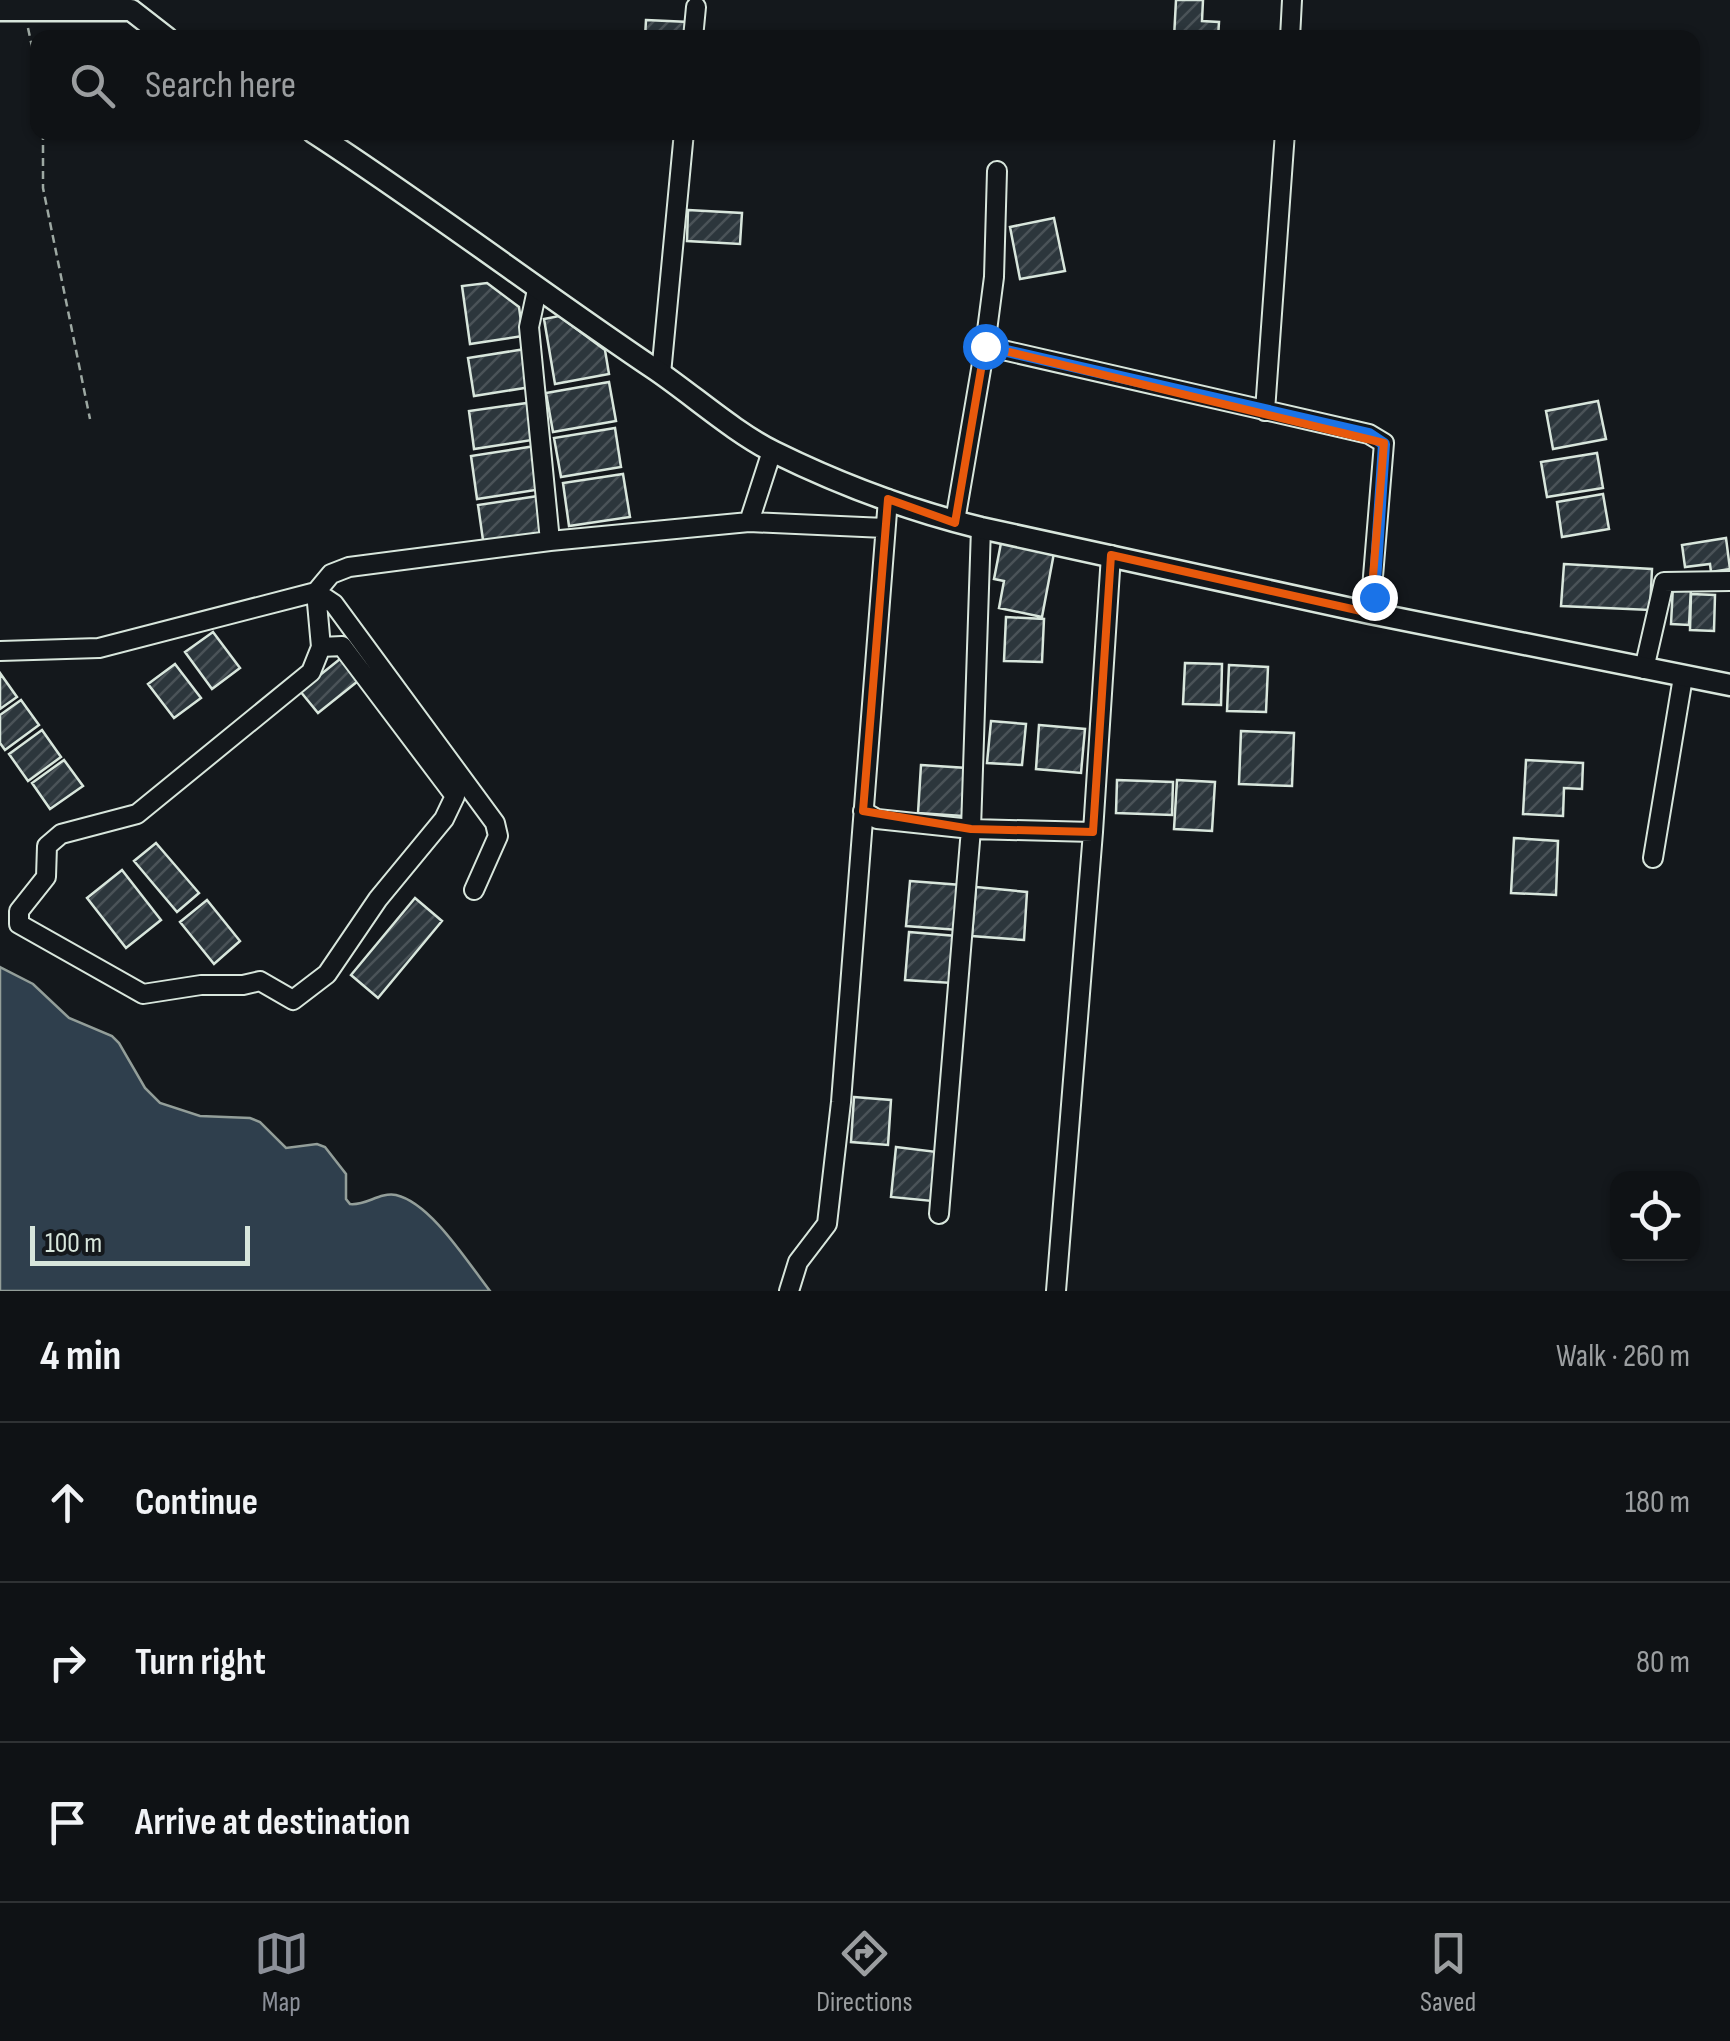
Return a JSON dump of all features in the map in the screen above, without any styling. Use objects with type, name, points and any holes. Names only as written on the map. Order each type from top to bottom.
[{"type":"main road","points":[[0,10],[134,5],[159,30]]},
{"type":"main road","points":[[325,140],[772,451],[888,499],[981,528],[1370,613],[1730,685]]},
{"type":"street","points":[[1290,30],[1292,0]]},
{"type":"street","points":[[694,30],[696,7]]},
{"type":"street","points":[[661,374],[683,140]]},
{"type":"street","points":[[1265,410],[1284,140]]},
{"type":"street","points":[[955,522],[994,277],[997,172]]},
{"type":"street","points":[[537,290],[529,327],[550,542]]},
{"type":"street","points":[[985,346],[1369,434],[1384,444],[1370,613]]},
{"type":"street","points":[[748,522],[772,451]]},
{"type":"street","points":[[789,1291],[798,1262],[827,1224],[841,1102],[888,499]]},
{"type":"street","points":[[0,652],[99,648],[316,592],[330,574],[350,567],[748,522],[885,528]]},
{"type":"street","points":[[939,1214],[971,830],[981,528]]},
{"type":"street","points":[[1056,1291],[1093,832],[1110,555]]},
{"type":"street","points":[[1644,669],[1664,582],[1730,580]]},
{"type":"street","points":[[316,592],[320,647],[310,672],[137,814],[61,834],[47,846],[46,877],[19,911],[19,924],[143,994],[201,984],[260,981],[292,1000],[327,974],[378,899],[444,819],[454,796],[342,646],[320,647]]},
{"type":"street","points":[[316,592],[334,604],[495,823],[498,836],[474,890]]},
{"type":"street","points":[[1653,858],[1683,678]]},
{"type":"street","points":[[863,811],[877,819],[971,830],[1093,832]]},
{"type":"path","points":[[24,10],[30,38]]},
{"type":"path","points":[[43,140],[43,188],[90,419]]},
{"type":"highlighted area","points":[[985,346],[1384,443],[1370,613],[1111,555],[1093,832],[971,829],[863,811],[888,499],[955,523]]},
{"type":"water","points":[[0,967],[33,984],[69,1018],[112,1036],[145,1088],[160,1103],[200,1116],[250,1118],[260,1122],[286,1148],[317,1144],[325,1147],[346,1174],[346,1199],[350,1204],[390,1195],[409,1200],[448,1236],[490,1291],[0,1291]]},
{"type":"building","points":[[1176,0],[1203,0],[1202,21],[1219,22],[1218,30],[1174,30]]},
{"type":"building","points":[[646,20],[689,22],[688,30],[645,30]]},
{"type":"building","points":[[688,210],[742,213],[740,244],[687,241]]},
{"type":"building","points":[[1054,218],[1065,271],[1020,279],[1010,227]]},
{"type":"building","points":[[487,283],[519,307],[523,336],[470,344],[462,286]]},
{"type":"building","points":[[559,316],[605,350],[609,374],[555,384],[544,319]]},
{"type":"building","points":[[525,349],[531,387],[474,396],[468,358]]},
{"type":"building","points":[[609,382],[616,421],[553,432],[546,393]]},
{"type":"building","points":[[1598,401],[1606,439],[1553,449],[1546,411]]},
{"type":"building","points":[[527,403],[532,440],[474,449],[469,411]]},
{"type":"building","points":[[615,428],[621,467],[561,477],[554,438]]},
{"type":"building","points":[[535,446],[542,489],[477,499],[471,456]]},
{"type":"building","points":[[1597,453],[1603,488],[1547,497],[1541,462]]},
{"type":"building","points":[[623,474],[630,517],[569,526],[563,483]]},
{"type":"building","points":[[1603,494],[1609,529],[1562,537],[1557,502]]},
{"type":"building","points":[[538,496],[544,537],[484,547],[478,505]]},
{"type":"building","points":[[1726,538],[1730,569],[1711,572],[1710,564],[1685,567],[1682,545]]},
{"type":"building","points":[[1001,543],[1054,553],[1042,617],[999,608],[1004,581],[994,579]]},
{"type":"building","points":[[1564,564],[1652,569],[1650,610],[1561,606]]},
{"type":"building","points":[[1673,586],[1691,587],[1689,625],[1671,624]]},
{"type":"building","points":[[1691,594],[1715,595],[1714,631],[1690,630]]},
{"type":"building","points":[[1006,617],[1044,619],[1042,662],[1004,661]]},
{"type":"building","points":[[213,632],[240,668],[212,689],[185,652]]},
{"type":"building","points":[[340,659],[358,681],[318,713],[300,691]]},
{"type":"building","points":[[1185,663],[1222,664],[1221,705],[1183,704]]},
{"type":"building","points":[[175,664],[201,698],[174,718],[148,684]]},
{"type":"building","points":[[1229,665],[1268,667],[1266,712],[1227,711]]},
{"type":"building","points":[[0,673],[17,697],[0,709]]},
{"type":"building","points":[[21,700],[39,725],[5,750],[0,743],[0,715]]},
{"type":"building","points":[[991,721],[1026,724],[1022,765],[987,763]]},
{"type":"building","points":[[1039,725],[1085,729],[1081,773],[1036,769]]},
{"type":"building","points":[[42,730],[61,757],[28,781],[9,754]]},
{"type":"building","points":[[1241,731],[1294,733],[1292,786],[1239,784]]},
{"type":"building","points":[[64,760],[83,786],[50,809],[32,783]]},
{"type":"building","points":[[1526,760],[1583,763],[1582,789],[1564,788],[1563,816],[1523,814]]},
{"type":"building","points":[[921,765],[967,768],[963,816],[918,813]]},
{"type":"building","points":[[1117,780],[1173,782],[1172,815],[1116,813]]},
{"type":"building","points":[[1177,780],[1215,782],[1212,831],[1174,829]]},
{"type":"building","points":[[1514,838],[1558,841],[1556,895],[1511,893]]},
{"type":"building","points":[[156,843],[199,893],[177,912],[134,861]]},
{"type":"building","points":[[122,870],[161,920],[126,948],[87,898]]},
{"type":"building","points":[[910,881],[961,885],[958,930],[906,926]]},
{"type":"building","points":[[976,887],[1027,892],[1024,940],[972,936]]},
{"type":"building","points":[[415,898],[442,921],[378,998],[351,975]]},
{"type":"building","points":[[207,900],[240,941],[214,964],[180,922]]},
{"type":"building","points":[[909,932],[956,936],[952,983],[905,980]]},
{"type":"building","points":[[854,1097],[891,1100],[888,1145],[851,1142]]},
{"type":"building","points":[[896,1147],[937,1152],[932,1201],[891,1197]]},
{"type":"route","points":[[985,346],[1369,434],[1384,444],[1374,597]]}]
